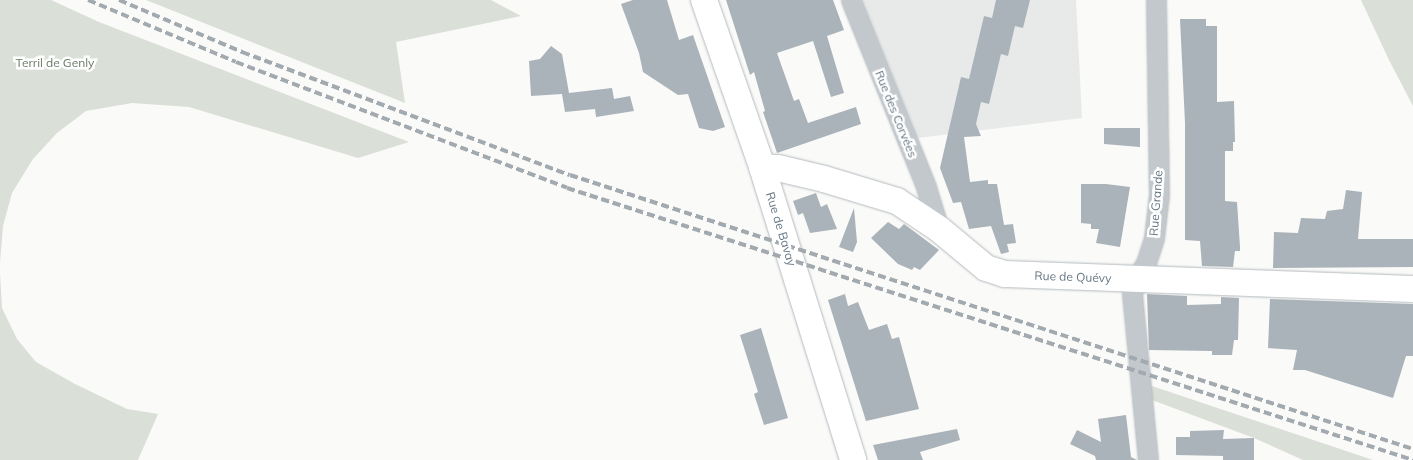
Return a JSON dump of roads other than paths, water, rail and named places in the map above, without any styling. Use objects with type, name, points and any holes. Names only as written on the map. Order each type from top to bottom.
[{"type":"main road","name":"Rue de Bavay","points":[[704,0],[762,167],[853,460]]},
{"type":"main road","name":"Rue de Quévy","points":[[762,167],[824,179],[897,201],[939,228],[964,252],[986,268],[1005,274],[1413,288]]},
{"type":"street","name":"Rue des Corvées","points":[[851,0],[926,187],[939,228]]},
{"type":"street","name":"Rue Grande","points":[[1148,460],[1132,295],[1135,279],[1146,263],[1154,238],[1159,195],[1156,0]]},
{"type":"railway","points":[[88,0],[236,62],[567,188],[1413,460]]},
{"type":"railway","points":[[119,0],[242,52],[570,175],[1413,449]]},
{"type":"park label","name":"Terril de Genly","points":[[55,63]]}]
